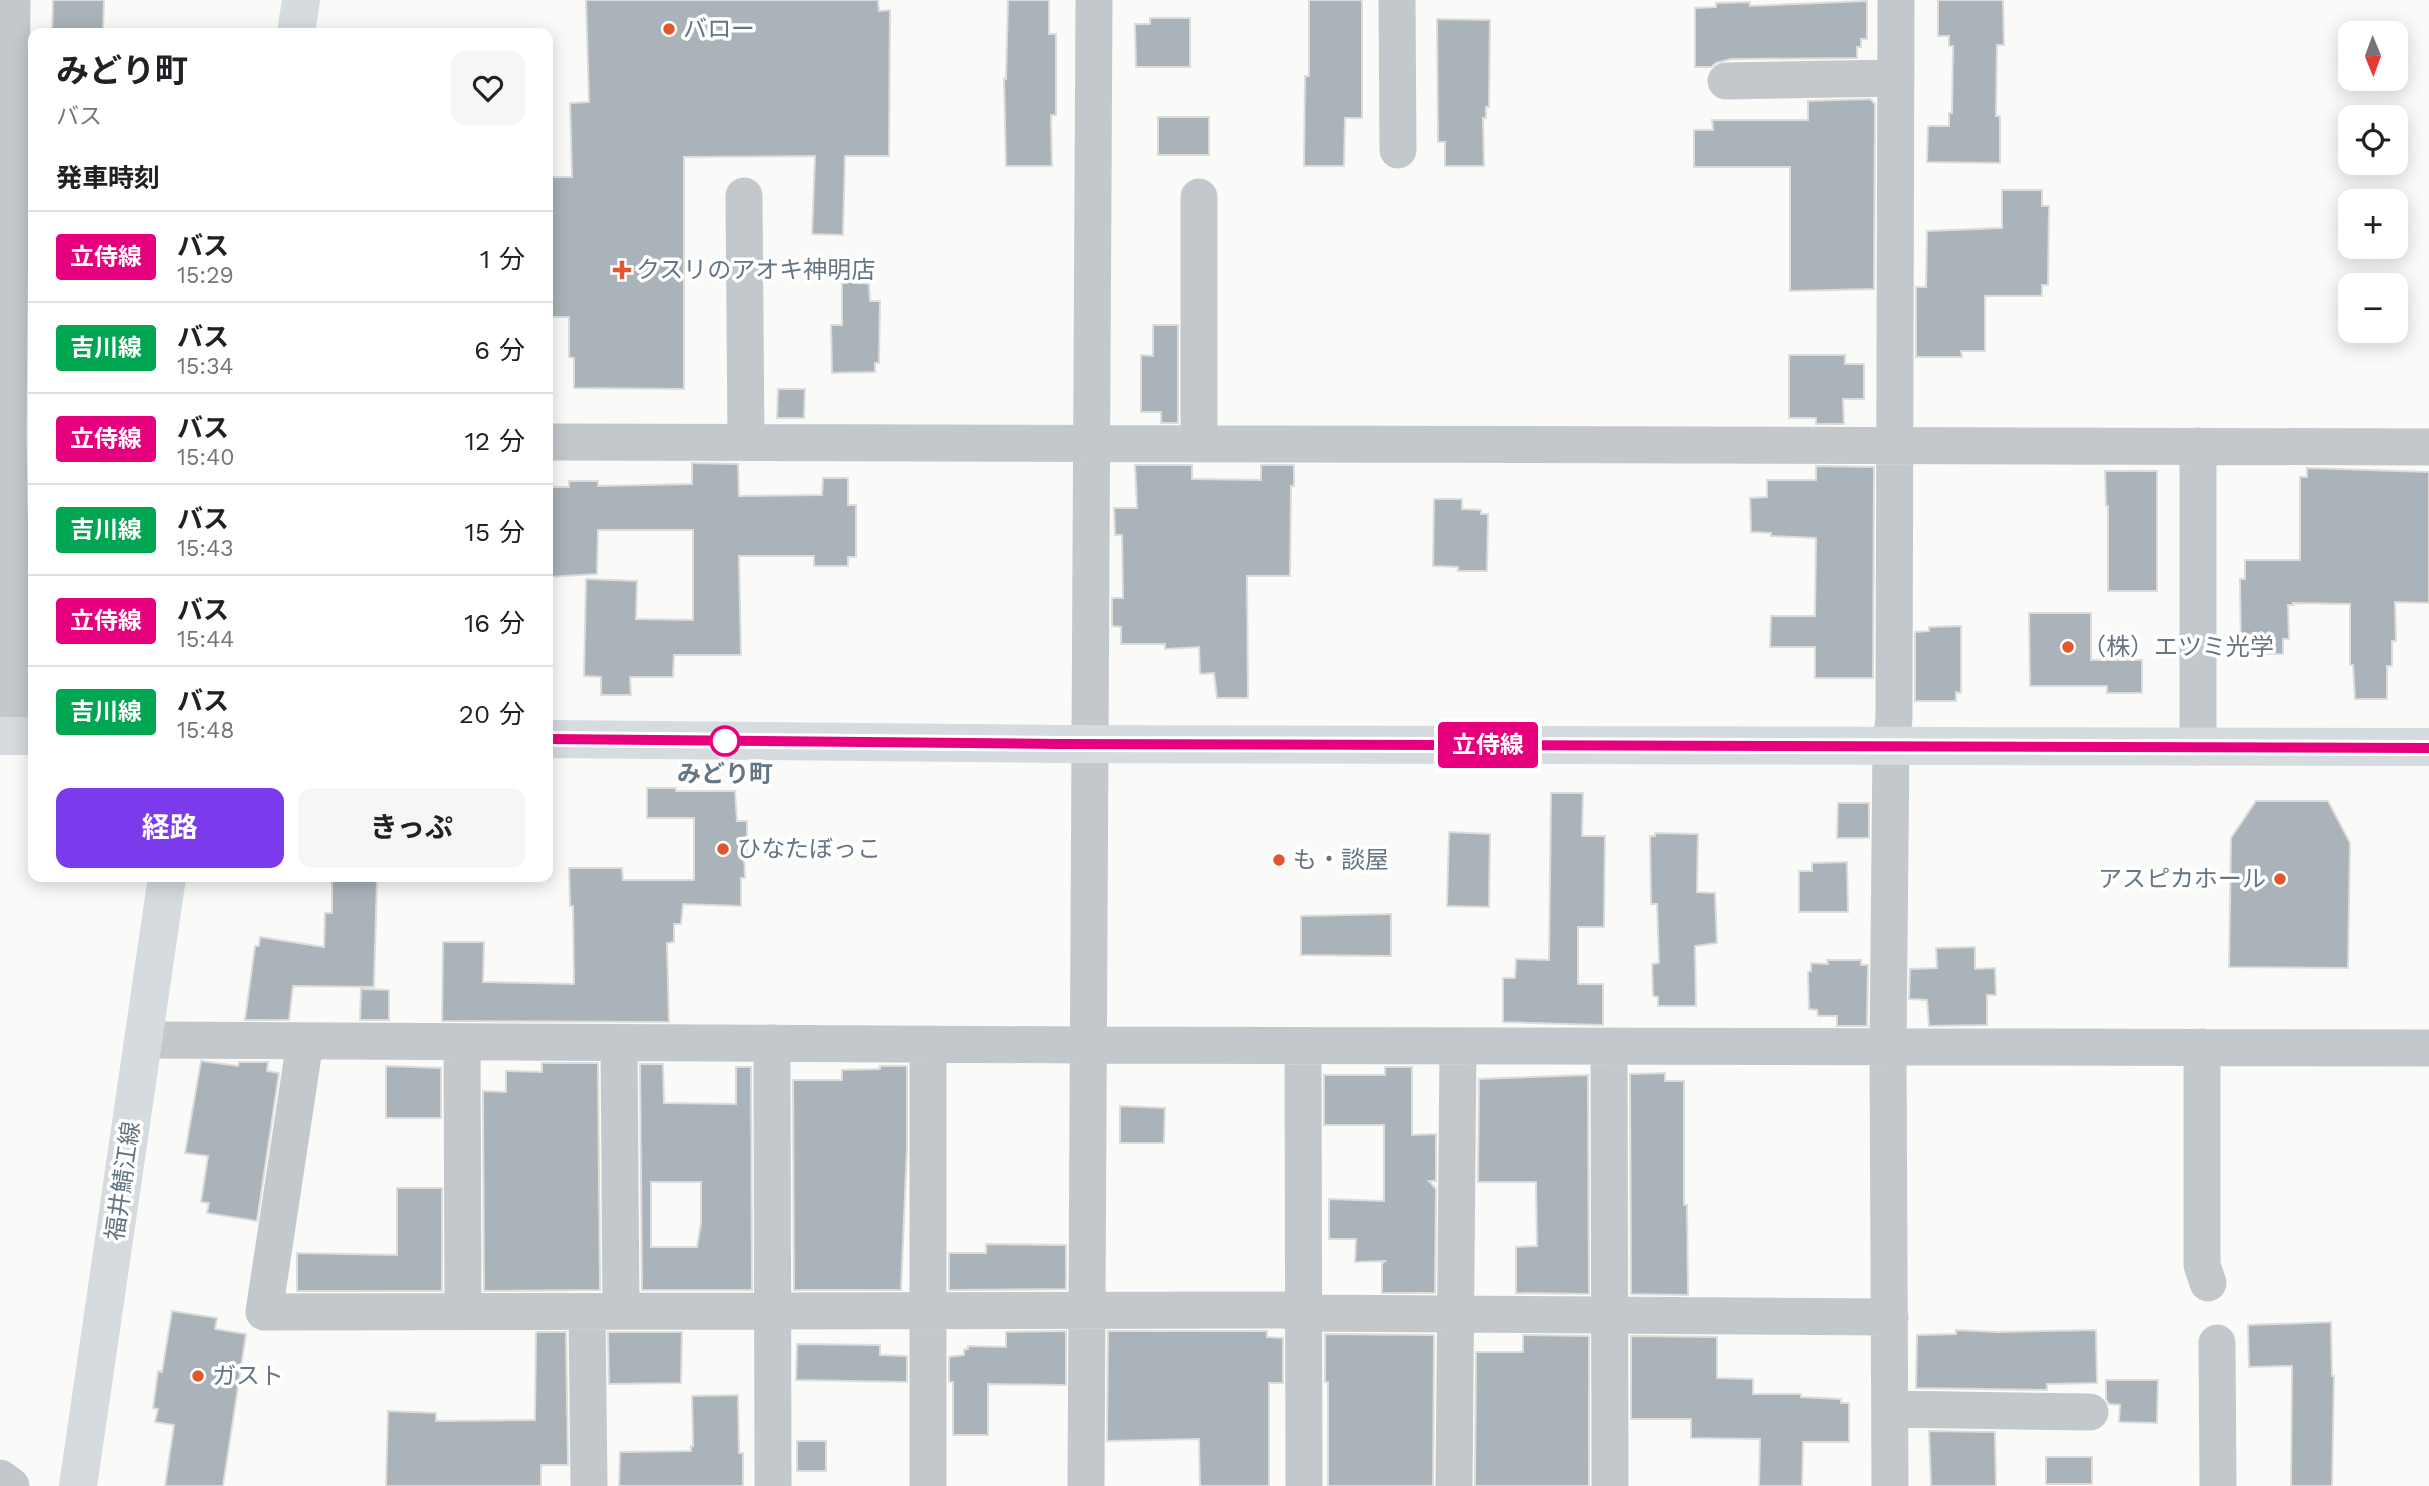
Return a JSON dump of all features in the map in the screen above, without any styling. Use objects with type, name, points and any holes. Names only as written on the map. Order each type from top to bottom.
[{"type":"main road","points":[[297,28],[301,0]]},
{"type":"main road","points":[[553,740],[2429,747]]},
{"type":"main road","name":"福井鯖江線","points":[[78,1486],[166,882]]},
{"type":"street","points":[[12,0],[15,51],[4,434],[15,736]]},
{"type":"street","points":[[1086,1486],[1094,0]]},
{"type":"street","points":[[1396,0],[1398,150]]},
{"type":"street","points":[[1890,1486],[1888,1047],[1891,745],[1894,718],[1896,0]]},
{"type":"street","points":[[1726,81],[1896,78]]},
{"type":"street","points":[[744,196],[746,442]]},
{"type":"street","points":[[1199,197],[1199,443]]},
{"type":"street","points":[[553,442],[2429,447]]},
{"type":"street","points":[[2198,446],[2198,747]]},
{"type":"street","points":[[143,1040],[2429,1048]]},
{"type":"street","points":[[305,1042],[264,1312],[1284,1310],[1303,1313],[1890,1317]]},
{"type":"street","points":[[462,1042],[463,1311]]},
{"type":"street","points":[[589,1486],[604,1311],[619,1043]]},
{"type":"street","points":[[772,1043],[773,1486]]},
{"type":"street","points":[[928,1044],[928,1486]]},
{"type":"street","points":[[1303,1046],[1304,1486]]},
{"type":"street","points":[[1454,1486],[1458,1046]]},
{"type":"street","points":[[1609,1046],[1610,1486]]},
{"type":"street","points":[[2202,1047],[2202,1265],[2208,1283]]},
{"type":"street","points":[[2217,1343],[2218,1486]]},
{"type":"street","points":[[1890,1409],[2091,1412]]},
{"type":"street","points":[[0,1478],[10,1486]]},
{"type":"building","points":[[53,0],[104,0],[103,28],[52,28]]},
{"type":"building","points":[[586,0],[878,0],[879,11],[890,10],[889,156],[845,156],[843,235],[812,234],[815,156],[684,157],[684,389],[574,388],[574,358],[569,357],[569,317],[553,317],[553,177],[572,177],[570,103],[589,102]]},
{"type":"building","points":[[1008,0],[1049,0],[1049,34],[1056,34],[1056,115],[1051,115],[1052,166],[1006,166],[1004,79]]},
{"type":"building","points":[[1309,0],[1362,0],[1362,118],[1345,118],[1344,166],[1304,166],[1305,76],[1309,76]]},
{"type":"building","points":[[1938,0],[2003,0],[2004,45],[1997,45],[1996,116],[2000,116],[2000,163],[1927,162],[1928,126],[1949,126],[1949,113],[1952,113],[1953,46],[1949,46],[1949,36],[1938,36]]},
{"type":"building","points":[[1867,1],[1867,39],[1861,39],[1861,47],[1857,47],[1857,58],[1731,59],[1711,67],[1695,67],[1695,8],[1716,7],[1716,3],[1750,2],[1750,6]]},
{"type":"building","points":[[1150,18],[1190,18],[1190,67],[1136,67],[1135,24],[1150,24]]},
{"type":"building","points":[[1437,19],[1490,20],[1489,107],[1486,107],[1486,118],[1483,118],[1484,166],[1445,166],[1445,142],[1438,142]]},
{"type":"building","points":[[1870,99],[1875,104],[1874,289],[1790,291],[1790,167],[1694,167],[1694,130],[1713,130],[1712,120],[1808,120],[1808,101]]},
{"type":"building","points":[[1158,117],[1209,117],[1209,155],[1158,155]]},
{"type":"building","points":[[2002,190],[2042,190],[2042,206],[2049,206],[2048,285],[2042,285],[2042,296],[1985,296],[1985,351],[1961,351],[1962,357],[1916,357],[1916,287],[1926,287],[1927,231],[2002,228]]},
{"type":"building","points":[[842,281],[869,284],[870,301],[880,301],[879,363],[875,363],[875,372],[832,373],[831,325],[842,325]]},
{"type":"building","points":[[1153,325],[1178,325],[1178,423],[1161,423],[1161,412],[1141,412],[1141,355],[1153,356]]},
{"type":"building","points":[[1789,355],[1845,355],[1845,364],[1864,364],[1864,399],[1843,399],[1844,424],[1816,424],[1816,418],[1789,418]]},
{"type":"building","points":[[778,389],[805,389],[804,418],[777,418]]},
{"type":"building","points":[[692,463],[738,464],[739,496],[822,495],[823,478],[848,478],[848,505],[856,505],[856,557],[848,557],[848,566],[814,566],[814,556],[739,556],[741,655],[674,655],[673,677],[630,677],[631,695],[601,695],[601,677],[584,676],[586,579],[637,581],[636,619],[693,620],[693,530],[598,530],[597,574],[553,577],[553,487],[569,487],[569,481],[598,481],[598,486],[692,484]]},
{"type":"building","points":[[1135,465],[1192,465],[1192,479],[1261,480],[1261,465],[1294,465],[1294,486],[1291,486],[1290,576],[1247,576],[1248,698],[1217,698],[1214,673],[1200,674],[1199,647],[1165,649],[1165,644],[1121,644],[1121,627],[1112,626],[1112,598],[1123,598],[1122,535],[1115,535],[1114,508],[1137,508]]},
{"type":"building","points":[[1816,466],[1874,467],[1873,678],[1815,678],[1815,647],[1770,647],[1771,616],[1815,616],[1816,538],[1771,536],[1771,533],[1751,532],[1750,498],[1767,497],[1767,480],[1816,480]]},
{"type":"building","points":[[2307,468],[2429,472],[2429,603],[2395,602],[2396,641],[2392,641],[2392,666],[2387,666],[2387,699],[2355,699],[2353,665],[2350,665],[2350,604],[2288,605],[2289,639],[2283,639],[2283,654],[2241,654],[2240,579],[2245,579],[2245,560],[2300,560],[2300,477],[2307,477]]},
{"type":"building","points":[[2105,471],[2157,471],[2157,591],[2108,591],[2108,506]]},
{"type":"building","points":[[1434,499],[1462,499],[1462,509],[1481,510],[1481,514],[1488,514],[1487,571],[1458,571],[1458,567],[1433,566]]},
{"type":"building","points":[[2029,613],[2091,613],[2091,660],[2142,660],[2142,693],[2107,693],[2107,686],[2030,686]]},
{"type":"building","points":[[1961,626],[1961,693],[1956,692],[1956,701],[1915,701],[1915,632],[1929,631],[1929,627]]},
{"type":"building","points":[[647,788],[735,791],[737,821],[747,821],[747,855],[744,855],[745,878],[741,878],[741,906],[683,904],[681,924],[674,924],[674,942],[667,943],[669,1022],[442,1021],[443,942],[484,942],[483,982],[574,984],[573,906],[570,906],[569,868],[622,868],[623,880],[694,880],[694,818],[647,818]]},
{"type":"building","points":[[1551,793],[1583,793],[1582,836],[1605,836],[1604,927],[1578,927],[1578,984],[1603,984],[1603,1025],[1503,1022],[1503,978],[1515,978],[1516,959],[1549,960]]},
{"type":"building","points":[[2256,801],[2328,801],[2350,843],[2348,968],[2229,967],[2231,838]]},
{"type":"building","points":[[1838,803],[1869,803],[1869,838],[1837,838]]},
{"type":"building","points":[[1449,832],[1490,834],[1489,907],[1447,906]]},
{"type":"building","points":[[1655,833],[1698,834],[1697,892],[1715,893],[1717,943],[1695,946],[1696,1006],[1658,1006],[1658,997],[1653,996],[1652,964],[1659,963],[1657,904],[1651,904],[1650,836],[1655,836]]},
{"type":"building","points":[[1847,862],[1848,912],[1799,912],[1799,871],[1812,871],[1812,863]]},
{"type":"building","points":[[332,882],[377,882],[374,987],[293,986],[289,1020],[245,1020],[255,946],[259,946],[260,937],[324,947],[325,913],[332,913]]},
{"type":"building","points":[[1391,914],[1391,956],[1301,955],[1301,916]]},
{"type":"building","points":[[1975,947],[1975,969],[1995,968],[1996,995],[1987,995],[1987,1025],[1929,1026],[1927,1000],[1909,999],[1910,969],[1937,968],[1936,948]]},
{"type":"building","points":[[1827,960],[1861,960],[1861,965],[1868,965],[1867,1026],[1837,1026],[1837,1016],[1818,1016],[1817,1010],[1809,1009],[1808,972],[1811,971],[1811,963],[1828,964]]},
{"type":"building","points":[[361,989],[389,990],[389,1020],[360,1020]]},
{"type":"building","points":[[201,1061],[238,1066],[239,1062],[268,1062],[267,1071],[279,1073],[257,1221],[207,1213],[209,1203],[201,1202],[208,1156],[185,1153]]},
{"type":"building","points":[[542,1063],[598,1063],[600,1290],[484,1291],[483,1091],[506,1092],[506,1071],[542,1072]]},
{"type":"building","points":[[640,1064],[663,1064],[664,1103],[736,1104],[736,1067],[751,1067],[752,1290],[642,1290]],"holes":[[[651,1182],[701,1182],[701,1223],[697,1247],[651,1247]]]},
{"type":"building","points":[[386,1066],[441,1068],[441,1118],[386,1118]]},
{"type":"building","points":[[880,1066],[907,1066],[907,1147],[901,1290],[794,1290],[793,1080],[842,1080],[842,1070],[880,1069]]},
{"type":"building","points":[[1385,1067],[1412,1067],[1412,1135],[1436,1134],[1436,1181],[1429,1181],[1436,1189],[1435,1293],[1382,1293],[1382,1264],[1385,1261],[1355,1262],[1356,1239],[1329,1239],[1329,1199],[1384,1201],[1384,1125],[1324,1125],[1324,1075],[1385,1075]]},
{"type":"building","points":[[1665,1073],[1665,1081],[1684,1081],[1684,1205],[1687,1205],[1688,1295],[1631,1294],[1630,1074]]},
{"type":"building","points":[[1588,1075],[1589,1294],[1516,1293],[1516,1247],[1537,1246],[1536,1182],[1478,1182],[1479,1079]]},
{"type":"building","points":[[1120,1106],[1165,1108],[1164,1143],[1120,1143]]},
{"type":"building","points":[[397,1188],[442,1188],[442,1291],[297,1291],[297,1253],[397,1255]]},
{"type":"building","points":[[986,1244],[1066,1245],[1066,1289],[949,1290],[949,1253],[986,1253]]},
{"type":"building","points":[[172,1311],[217,1318],[215,1329],[246,1334],[223,1486],[165,1486],[174,1425],[155,1422],[158,1409],[153,1408],[158,1371],[162,1372]]},
{"type":"building","points":[[2331,1322],[2334,1376],[2332,1486],[2291,1486],[2292,1366],[2249,1367],[2248,1325]]},
{"type":"building","points":[[1956,1330],[2096,1330],[2097,1383],[2047,1384],[2047,1390],[1916,1388],[1917,1335],[1956,1334]]},
{"type":"building","points":[[1066,1331],[1066,1385],[988,1384],[988,1435],[953,1435],[953,1382],[949,1382],[949,1357],[964,1355],[968,1346],[1006,1347],[1006,1332]]},
{"type":"building","points":[[1108,1331],[1267,1331],[1267,1337],[1283,1338],[1283,1383],[1269,1383],[1269,1486],[1200,1486],[1199,1439],[1107,1441]]},
{"type":"building","points":[[536,1332],[566,1332],[568,1465],[541,1465],[541,1486],[386,1486],[388,1411],[436,1413],[436,1421],[535,1420]]},
{"type":"building","points":[[608,1332],[682,1332],[681,1383],[609,1384]]},
{"type":"building","points":[[1325,1334],[1434,1335],[1433,1486],[1328,1486]]},
{"type":"building","points":[[1523,1335],[1589,1336],[1589,1486],[1475,1486],[1476,1352],[1523,1352]]},
{"type":"building","points":[[1631,1336],[1717,1337],[1717,1378],[1753,1379],[1753,1394],[1801,1394],[1801,1397],[1841,1399],[1841,1403],[1849,1403],[1849,1442],[1803,1442],[1802,1486],[1759,1486],[1760,1439],[1691,1438],[1691,1419],[1631,1419]]},
{"type":"building","points":[[797,1344],[880,1345],[880,1355],[907,1356],[907,1382],[796,1380]]},
{"type":"building","points":[[2106,1380],[2158,1380],[2157,1423],[2119,1422],[2120,1405],[2109,1404],[2106,1399]]},
{"type":"building","points":[[738,1395],[739,1453],[743,1453],[743,1486],[619,1486],[620,1452],[691,1451],[692,1396]]},
{"type":"building","points":[[1929,1431],[1995,1432],[1996,1486],[1931,1486]]},
{"type":"building","points":[[797,1441],[826,1441],[826,1471],[797,1471]]},
{"type":"building","points":[[2046,1457],[2092,1457],[2092,1484],[2046,1484]]},
{"type":"bus line","name":"立侍線","points":[[553,739],[1059,744],[2429,748]]},
{"type":"place","name":"バロー","points":[[669,29]]},
{"type":"place","name":"クスリのアオキ神明店","points":[[622,270]]},
{"type":"place","name":"（株）エツミ光学","points":[[2068,647]]},
{"type":"place","name":"みどり町","points":[[725,741]]},
{"type":"place","name":"ひなたぼっこ","points":[[723,849]]},
{"type":"place","name":"も・談屋","points":[[1279,860]]},
{"type":"place","name":"アスピカホール","points":[[2280,879]]},
{"type":"place","name":"ガスト","points":[[198,1376]]}]
